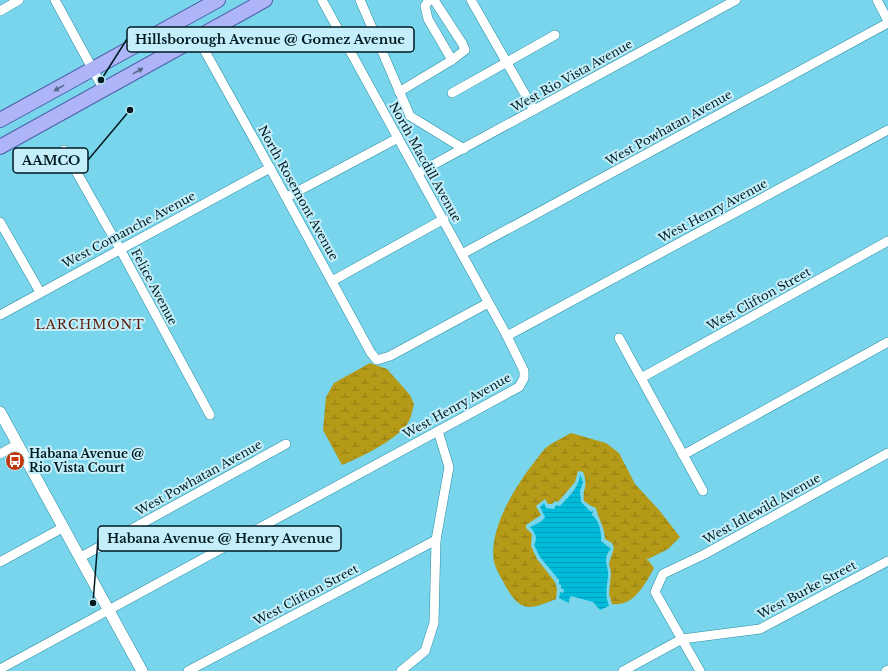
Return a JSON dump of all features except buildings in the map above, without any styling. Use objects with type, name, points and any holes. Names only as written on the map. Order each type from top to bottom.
[{"type":"main road","points":[[0,120],[218,0]]},
{"type":"main road","points":[[197,37],[200,28],[251,0]]},
{"type":"main road","points":[[0,147],[265,0]]},
{"type":"street","points":[[0,11],[19,0]]},
{"type":"street","points":[[55,0],[104,90]]},
{"type":"street","name":"North Macdill Avenue","points":[[322,0],[444,219],[507,336]]},
{"type":"street","points":[[360,0],[398,92],[410,116],[464,149]]},
{"type":"street","points":[[398,92],[452,60],[465,50],[434,0]]},
{"type":"street","points":[[471,0],[534,110]]},
{"type":"street","name":"West Rio Vista Avenue","points":[[418,173],[736,0]]},
{"type":"street","points":[[876,0],[888,22]]},
{"type":"street","points":[[427,3],[428,19],[452,60]]},
{"type":"street","name":"West Powhatan Avenue","points":[[462,254],[888,22]]},
{"type":"street","points":[[452,93],[555,35]]},
{"type":"street","name":"North Rosemont Avenue","points":[[197,37],[332,280],[371,354],[377,360],[390,356],[488,303]]},
{"type":"street","name":"West Henry Avenue","points":[[0,669],[519,387],[524,378],[524,371],[507,336],[888,130]]},
{"type":"street","points":[[286,197],[398,138]]},
{"type":"street","name":"Felice Avenue","points":[[64,150],[120,249],[210,415]]},
{"type":"street","name":"West Comanche Avenue","points":[[0,315],[270,168]]},
{"type":"street","points":[[332,280],[444,219]]},
{"type":"street","points":[[0,222],[40,292]]},
{"type":"street","name":"West Clifton Street","points":[[641,378],[888,241]]},
{"type":"street","points":[[619,338],[703,491]]},
{"type":"street","points":[[683,455],[888,342]]},
{"type":"street","points":[[0,412],[81,557],[142,671]]},
{"type":"street","points":[[402,671],[425,651],[434,623],[436,540],[449,467],[438,431]]},
{"type":"street","points":[[0,454],[18,444]]},
{"type":"street","name":"West Powhatan Avenue","points":[[81,557],[286,444]]},
{"type":"street","name":"West Idlewild Avenue","points":[[682,639],[655,592],[663,574],[705,554],[888,453]]},
{"type":"street","points":[[0,562],[64,527]]},
{"type":"street","name":"West Clifton Street","points":[[188,671],[436,540]]},
{"type":"street","name":"West Burke Street","points":[[623,671],[682,639],[760,629],[888,561]]},
{"type":"street","points":[[682,639],[700,671]]},
{"type":"green space","points":[[370,363],[387,369],[410,395],[414,404],[409,421],[397,435],[366,454],[342,465],[323,430],[326,397],[334,383]]},
{"type":"green space","points":[[571,433],[606,443],[619,453],[635,484],[659,510],[680,537],[668,549],[646,560],[649,561],[654,568],[643,587],[633,598],[620,604],[612,604],[609,594],[611,573],[609,563],[614,548],[612,543],[605,539],[604,531],[596,508],[584,501],[585,477],[583,472],[578,471],[575,482],[558,502],[555,501],[552,504],[548,504],[545,499],[536,506],[541,515],[526,525],[526,528],[532,534],[531,546],[537,559],[555,582],[557,589],[556,599],[533,607],[527,607],[517,602],[512,596],[496,568],[493,549],[495,536],[505,508],[528,470],[546,448]]},
{"type":"water","points":[[580,474],[583,482],[580,491],[581,502],[591,512],[593,510],[592,515],[600,527],[601,541],[611,549],[607,554],[606,560],[608,572],[606,593],[609,606],[600,610],[593,602],[571,596],[569,603],[559,598],[560,592],[563,593],[564,590],[559,584],[559,580],[540,557],[534,545],[536,540],[535,535],[530,527],[542,521],[545,517],[540,507],[544,503],[546,508],[554,509],[556,505],[560,506],[573,492],[578,483]]},
{"type":"place","name":"Hillsborough Avenue @ Gomez Avenue","points":[[101,80]]},
{"type":"place","name":"AAMCO","points":[[130,110]]},
{"type":"place","name":"Habana Avenue @ Rio Vista Court","points":[[15,461]]},
{"type":"place","name":"Habana Avenue @ Henry Avenue","points":[[93,603]]},
{"type":"district","name":"LARCHMONT","points":[[90,324]]}]
